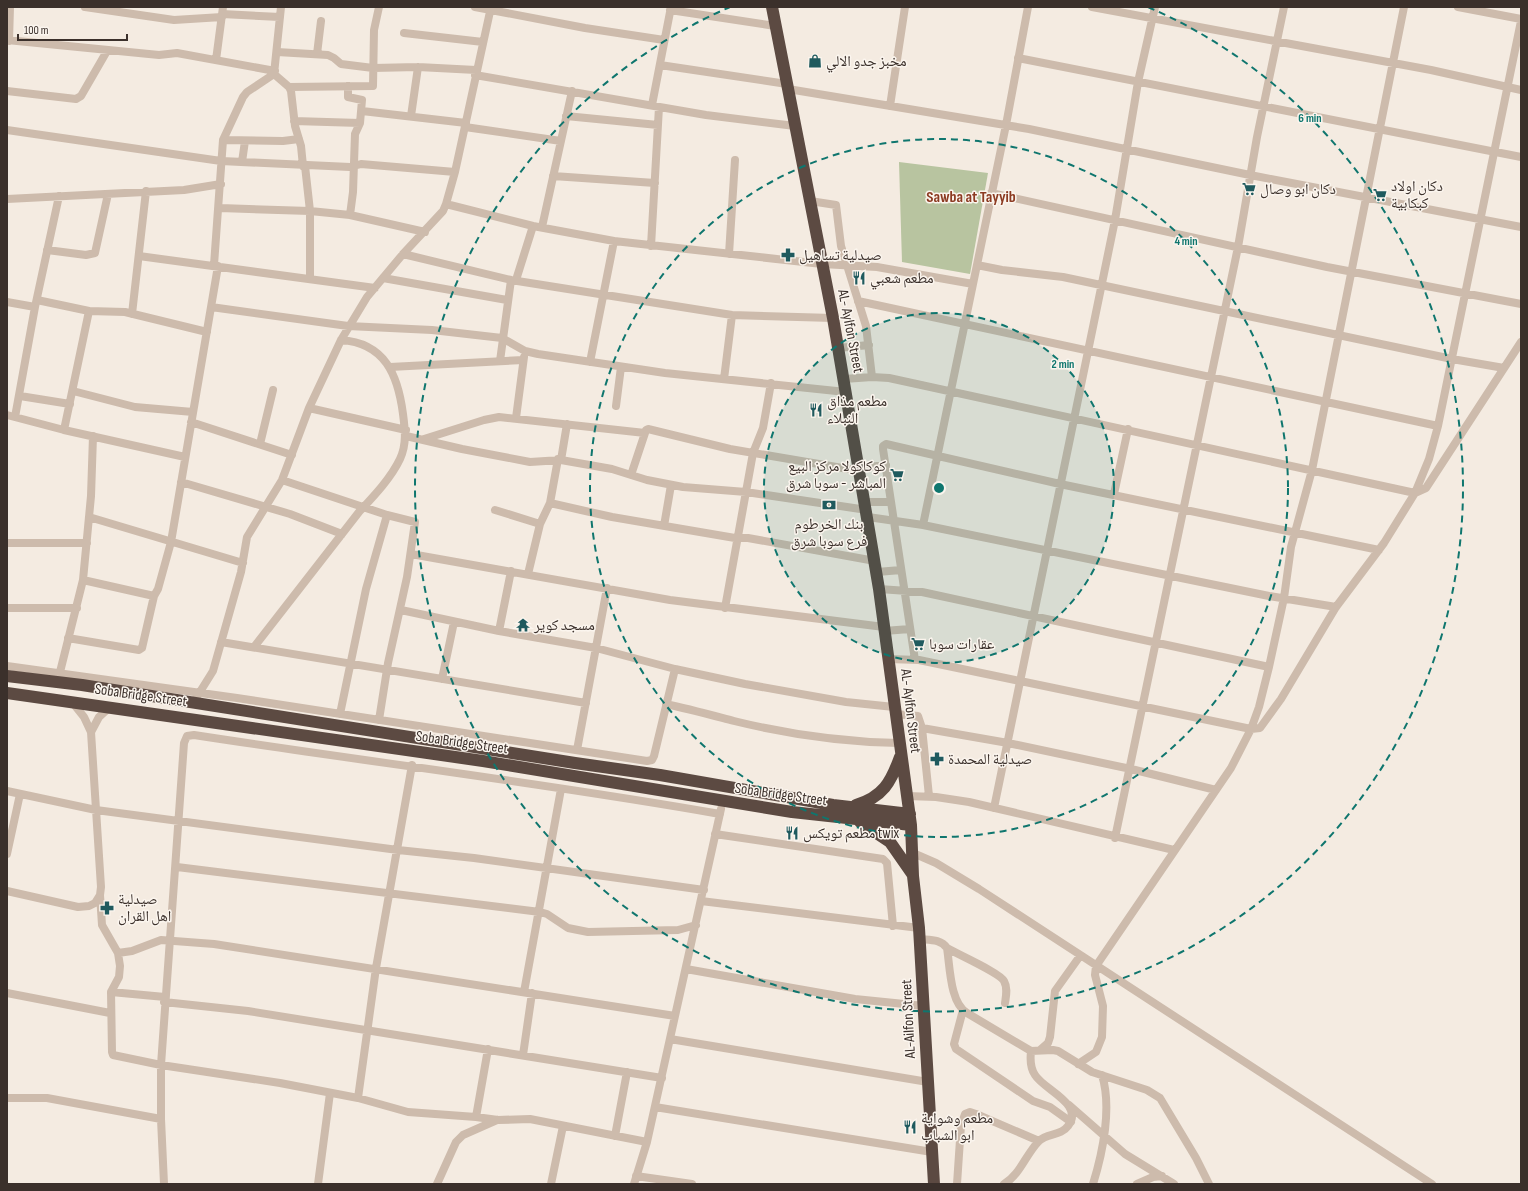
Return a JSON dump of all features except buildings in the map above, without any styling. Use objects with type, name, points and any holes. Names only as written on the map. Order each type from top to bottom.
[{"type":"highway","name":"AL- Aylfon Street","points":[[772,7],[833,318],[867,510],[907,796],[913,853]]},
{"type":"highway","name":"Soba Bridge Street","points":[[7,676],[197,698],[559,761],[660,775],[852,807],[910,819]]},
{"type":"highway","name":"Soba Bridge Street","points":[[7,693],[72,701],[483,761],[659,789],[721,808],[857,820],[910,819]]},
{"type":"highway","points":[[852,807],[870,801],[883,790],[890,779],[900,749]]},
{"type":"highway","points":[[659,789],[660,775]]},
{"type":"highway","points":[[857,820],[890,842],[914,876]]},
{"type":"highway","name":"AL-Ailfon Street","points":[[913,853],[920,934],[934,1184]]},
{"type":"street","points":[[10,7],[8,41],[159,55],[177,53],[275,72],[289,87],[292,93],[294,121],[304,166],[310,211],[310,278]]},
{"type":"street","points":[[85,7],[174,20],[222,12],[280,17]]},
{"type":"street","points":[[68,638],[141,650],[154,596],[158,589],[171,542],[184,457],[211,307],[216,266],[223,140],[243,97],[247,92],[275,72],[281,7]]},
{"type":"street","points":[[289,87],[373,86],[374,30],[379,7]]},
{"type":"street","points":[[474,7],[490,8],[585,28],[664,40]]},
{"type":"street","points":[[890,106],[905,7]]},
{"type":"street","points":[[923,525],[939,455],[1006,125],[1028,7]]},
{"type":"street","points":[[1092,7],[1470,78],[1507,88],[1521,90]]},
{"type":"street","points":[[994,808],[1102,285],[1115,220],[1138,82],[1155,7]]},
{"type":"street","points":[[1115,838],[1131,769],[1168,575],[1238,247],[1263,105],[1284,7]]},
{"type":"street","points":[[1078,1064],[1096,1052],[1102,1037],[1103,1006],[1095,976],[1096,966],[1231,768],[1251,729],[1270,667],[1284,598],[1287,568],[1312,470],[1404,7]]},
{"type":"street","points":[[888,659],[915,660],[1020,680],[1256,730],[1263,725],[1336,607],[1379,550],[1400,519],[1415,493],[1429,459],[1438,426],[1482,220],[1494,152],[1521,20],[1458,7]]},
{"type":"street","points":[[197,698],[212,671],[221,642],[243,563],[248,533],[282,480],[309,408],[348,326],[383,278],[403,254],[425,232],[446,204],[466,125],[490,8]]},
{"type":"street","points":[[651,246],[658,125],[656,106],[660,65],[670,8],[775,26]]},
{"type":"street","points":[[216,60],[222,12]]},
{"type":"street","points":[[317,54],[321,21]]},
{"type":"street","points":[[404,33],[483,42]]},
{"type":"street","points":[[7,91],[76,99],[81,96],[107,50]]},
{"type":"street","points":[[277,52],[331,56],[341,64],[373,68],[418,68],[476,73],[656,106],[760,123],[795,126]]},
{"type":"street","points":[[1018,58],[1521,157]]},
{"type":"street","points":[[660,65],[1006,125],[1521,228]]},
{"type":"street","points":[[411,116],[418,68]]},
{"type":"street","points":[[348,86],[348,97],[362,100],[360,123],[355,134],[350,215]]},
{"type":"street","points":[[542,227],[572,91]]},
{"type":"street","points":[[362,111],[411,116],[561,141]]},
{"type":"street","points":[[566,116],[658,125]]},
{"type":"street","points":[[294,121],[360,123]]},
{"type":"street","points":[[7,130],[221,161],[304,166],[354,167],[361,164],[455,172]]},
{"type":"street","points":[[223,140],[245,141],[299,139]]},
{"type":"street","points":[[242,162],[245,141]]},
{"type":"street","points":[[729,254],[735,160]]},
{"type":"street","points":[[553,176],[655,183]]},
{"type":"street","points":[[7,199],[184,190],[221,184]]},
{"type":"street","points":[[132,314],[146,191]]},
{"type":"street","points":[[991,193],[1238,247],[1521,304]]},
{"type":"street","points":[[47,250],[86,255],[95,254],[108,194]]},
{"type":"street","points":[[15,418],[36,304],[59,196]]},
{"type":"street","points":[[810,201],[836,204],[841,246],[866,326],[872,377]]},
{"type":"street","points":[[446,204],[533,226],[614,241],[822,264],[877,268],[973,284]]},
{"type":"street","points":[[220,208],[310,211],[350,215],[425,232]]},
{"type":"street","points":[[500,361],[507,300],[533,226]]},
{"type":"street","points":[[590,362],[614,241]]},
{"type":"street","points":[[403,254],[514,280],[732,315],[833,318]]},
{"type":"street","points":[[139,256],[375,288]]},
{"type":"street","points":[[977,265],[1002,270],[1064,277],[1452,359],[1504,368]]},
{"type":"street","points":[[383,278],[507,300]]},
{"type":"street","points":[[858,301],[1088,352],[1211,376],[1438,426]]},
{"type":"street","points":[[7,302],[132,314],[206,332]]},
{"type":"street","points":[[211,307],[348,326],[432,330],[502,338],[525,351],[621,367],[846,392]]},
{"type":"street","points":[[64,430],[89,311]]},
{"type":"street","points":[[724,379],[732,315]]},
{"type":"street","points":[[254,647],[364,506],[376,493],[400,459],[406,433],[399,390],[390,366],[380,356],[366,347],[354,342],[341,340]]},
{"type":"street","points":[[844,379],[872,377],[889,378],[1128,429],[1415,493],[1426,488],[1521,342]]},
{"type":"street","points":[[838,348],[869,345]]},
{"type":"street","points":[[516,418],[525,351]]},
{"type":"street","points":[[390,366],[523,360]]},
{"type":"street","points":[[616,406],[621,367]]},
{"type":"street","points":[[725,608],[739,538],[753,453],[762,433],[771,384]]},
{"type":"street","points":[[260,444],[273,390]]},
{"type":"street","points":[[73,391],[135,406],[193,412]]},
{"type":"street","points":[[20,396],[70,404]]},
{"type":"street","points":[[309,408],[406,433],[423,440],[462,449],[530,462],[559,460],[612,469],[671,484],[746,492],[867,510],[894,520],[1284,598],[1336,607]]},
{"type":"street","points":[[7,415],[64,430],[184,457]]},
{"type":"street","points":[[423,440],[489,418],[516,418],[645,433]]},
{"type":"street","points":[[191,422],[292,454]]},
{"type":"street","points":[[528,574],[540,524],[550,503],[567,424]]},
{"type":"street","points":[[631,475],[646,429],[753,453],[860,469],[886,465]]},
{"type":"street","points":[[1114,494],[1128,429]]},
{"type":"street","points":[[60,672],[83,580],[89,517],[93,436]]},
{"type":"street","points":[[915,660],[883,447],[886,444],[1060,484],[1183,508],[1379,550]]},
{"type":"street","points":[[282,480],[364,506],[387,515],[415,522],[401,610],[387,670],[379,720]]},
{"type":"street","points":[[181,482],[290,514],[342,534]]},
{"type":"street","points":[[664,526],[671,484]]},
{"type":"street","points":[[867,510],[891,502]]},
{"type":"street","points":[[550,503],[612,517],[739,538],[748,538],[876,566],[901,570]]},
{"type":"street","points":[[495,510],[540,524]]},
{"type":"street","points":[[340,714],[366,590],[387,515]]},
{"type":"street","points":[[89,517],[243,563]]},
{"type":"street","points":[[7,543],[87,543]]},
{"type":"street","points":[[411,554],[725,608],[884,629],[910,629]]},
{"type":"street","points":[[499,631],[511,571]]},
{"type":"street","points":[[83,580],[154,596]]},
{"type":"street","points":[[577,750],[607,588]]},
{"type":"street","points":[[879,589],[922,592],[1270,667]]},
{"type":"street","points":[[7,608],[77,608]]},
{"type":"street","points":[[401,610],[499,631],[596,648],[675,670],[918,716],[922,728],[929,796]]},
{"type":"street","points":[[442,679],[454,622]]},
{"type":"street","points":[[221,642],[586,703]]},
{"type":"street","points":[[7,666],[60,672],[197,698],[340,714],[647,761],[652,760],[675,670]]},
{"type":"street","points":[[72,701],[84,717],[91,732],[100,858],[100,895],[103,930],[118,953],[120,973],[111,992],[110,1013],[113,1055],[161,1065],[280,1083],[358,1098],[408,1112],[498,1120],[530,1119],[647,1142]]},
{"type":"street","points":[[666,704],[734,721],[811,736],[854,741],[900,749]]},
{"type":"street","points":[[91,732],[99,717],[110,707]]},
{"type":"street","points":[[922,728],[1008,743],[1131,769],[1216,790]]},
{"type":"street","points":[[164,1184],[161,1119],[161,1065],[164,999],[177,867],[184,743],[187,736],[194,735],[561,789],[721,808],[702,901],[662,1078],[647,1142],[635,1180],[692,1184]]},
{"type":"street","points":[[358,1098],[376,968],[412,766]]},
{"type":"street","points":[[523,1055],[528,993],[546,869],[561,789]]},
{"type":"street","points":[[7,791],[96,810],[398,850],[474,858],[704,890]]},
{"type":"street","points":[[7,854],[20,794]]},
{"type":"street","points":[[907,796],[929,796],[962,801],[1115,838],[1174,850]]},
{"type":"street","points":[[716,834],[883,859],[887,863],[893,926]]},
{"type":"street","points":[[913,853],[936,863],[979,889],[1432,1184]]},
{"type":"street","points":[[177,867],[390,892],[540,912],[547,914],[568,928],[588,932],[678,930],[696,925]]},
{"type":"street","points":[[7,891],[81,907],[95,903],[100,895]]},
{"type":"street","points":[[702,901],[893,926],[920,934],[945,944],[947,948],[965,959],[995,973],[1002,978],[1006,988],[1005,1003]]},
{"type":"street","points":[[118,953],[132,951],[161,940],[169,940],[275,952],[675,1016]]},
{"type":"street","points":[[947,948],[956,1001],[963,1010],[1031,1051],[1058,1051],[1092,1072],[1147,1090],[1160,1098],[1196,1158],[1209,1184]]},
{"type":"street","points":[[1040,1050],[1049,1041],[1055,990],[1080,956]]},
{"type":"street","points":[[686,969],[849,998],[924,1006]]},
{"type":"street","points":[[111,992],[242,1010],[662,1078]]},
{"type":"street","points":[[7,993],[110,1013]]},
{"type":"street","points":[[963,1010],[954,1044],[956,1049],[1033,1101],[1050,1107],[1071,1122]]},
{"type":"street","points":[[670,1039],[928,1082]]},
{"type":"street","points":[[476,1117],[488,1049]]},
{"type":"street","points":[[1031,1051],[1031,1064],[1036,1076],[1125,1154],[1174,1184]]},
{"type":"street","points":[[615,1136],[626,1072]]},
{"type":"street","points":[[1093,1184],[1101,1158],[1107,1102],[1102,1075]]},
{"type":"street","points":[[318,1184],[330,1093]]},
{"type":"street","points":[[7,1098],[47,1098],[161,1119]]},
{"type":"street","points":[[1004,1184],[1017,1172],[1039,1141],[1065,1130],[1071,1122],[1069,1104]]},
{"type":"street","points":[[655,1107],[932,1152]]},
{"type":"street","points":[[957,1184],[961,1125],[965,1114],[970,1112],[976,1114],[1039,1141]]},
{"type":"street","points":[[437,1184],[456,1142],[463,1135],[498,1120]]},
{"type":"street","points":[[551,1184],[563,1126]]},
{"type":"street","points":[[1137,1184],[1153,1177],[1163,1176]]},
{"type":"green space","points":[[899,162],[988,173],[970,274],[902,262]]},
{"type":"place","name":"مخبز جدو الالي","points":[[815,61]]},
{"type":"place","name":"دكان ابو وصال","points":[[1249,189]]},
{"type":"place","name":"دكان اولاد كبكابية","points":[[1380,195]]},
{"type":"place","name":"صيدلية تساهيل","points":[[788,255]]},
{"type":"place","name":"مطعم شعبي","points":[[859,278]]},
{"type":"place","name":"مطعم مذاق النبلاء","points":[[816,410]]},
{"type":"place","name":"كوكاكولا مركز البيع المباشر - سوبا شرق","points":[[897,475]]},
{"type":"place","name":"بنك الخرطوم فرع سوبا شرق","points":[[829,505]]},
{"type":"place","name":"مسجد كوير","points":[[523,625]]},
{"type":"place","name":"عقارات سوبا","points":[[918,644]]},
{"type":"place","name":"صيدلية المحمدة","points":[[937,759]]},
{"type":"place","name":"مطعم تويكس twix","points":[[792,833]]},
{"type":"place","name":"صيدلية اهل القران","points":[[107,908]]},
{"type":"place","name":"مطعم وشواية ابو الشباب","points":[[910,1127]]},
{"type":"district","name":"Sawba at Tayyib","points":[[971,196]]}]
